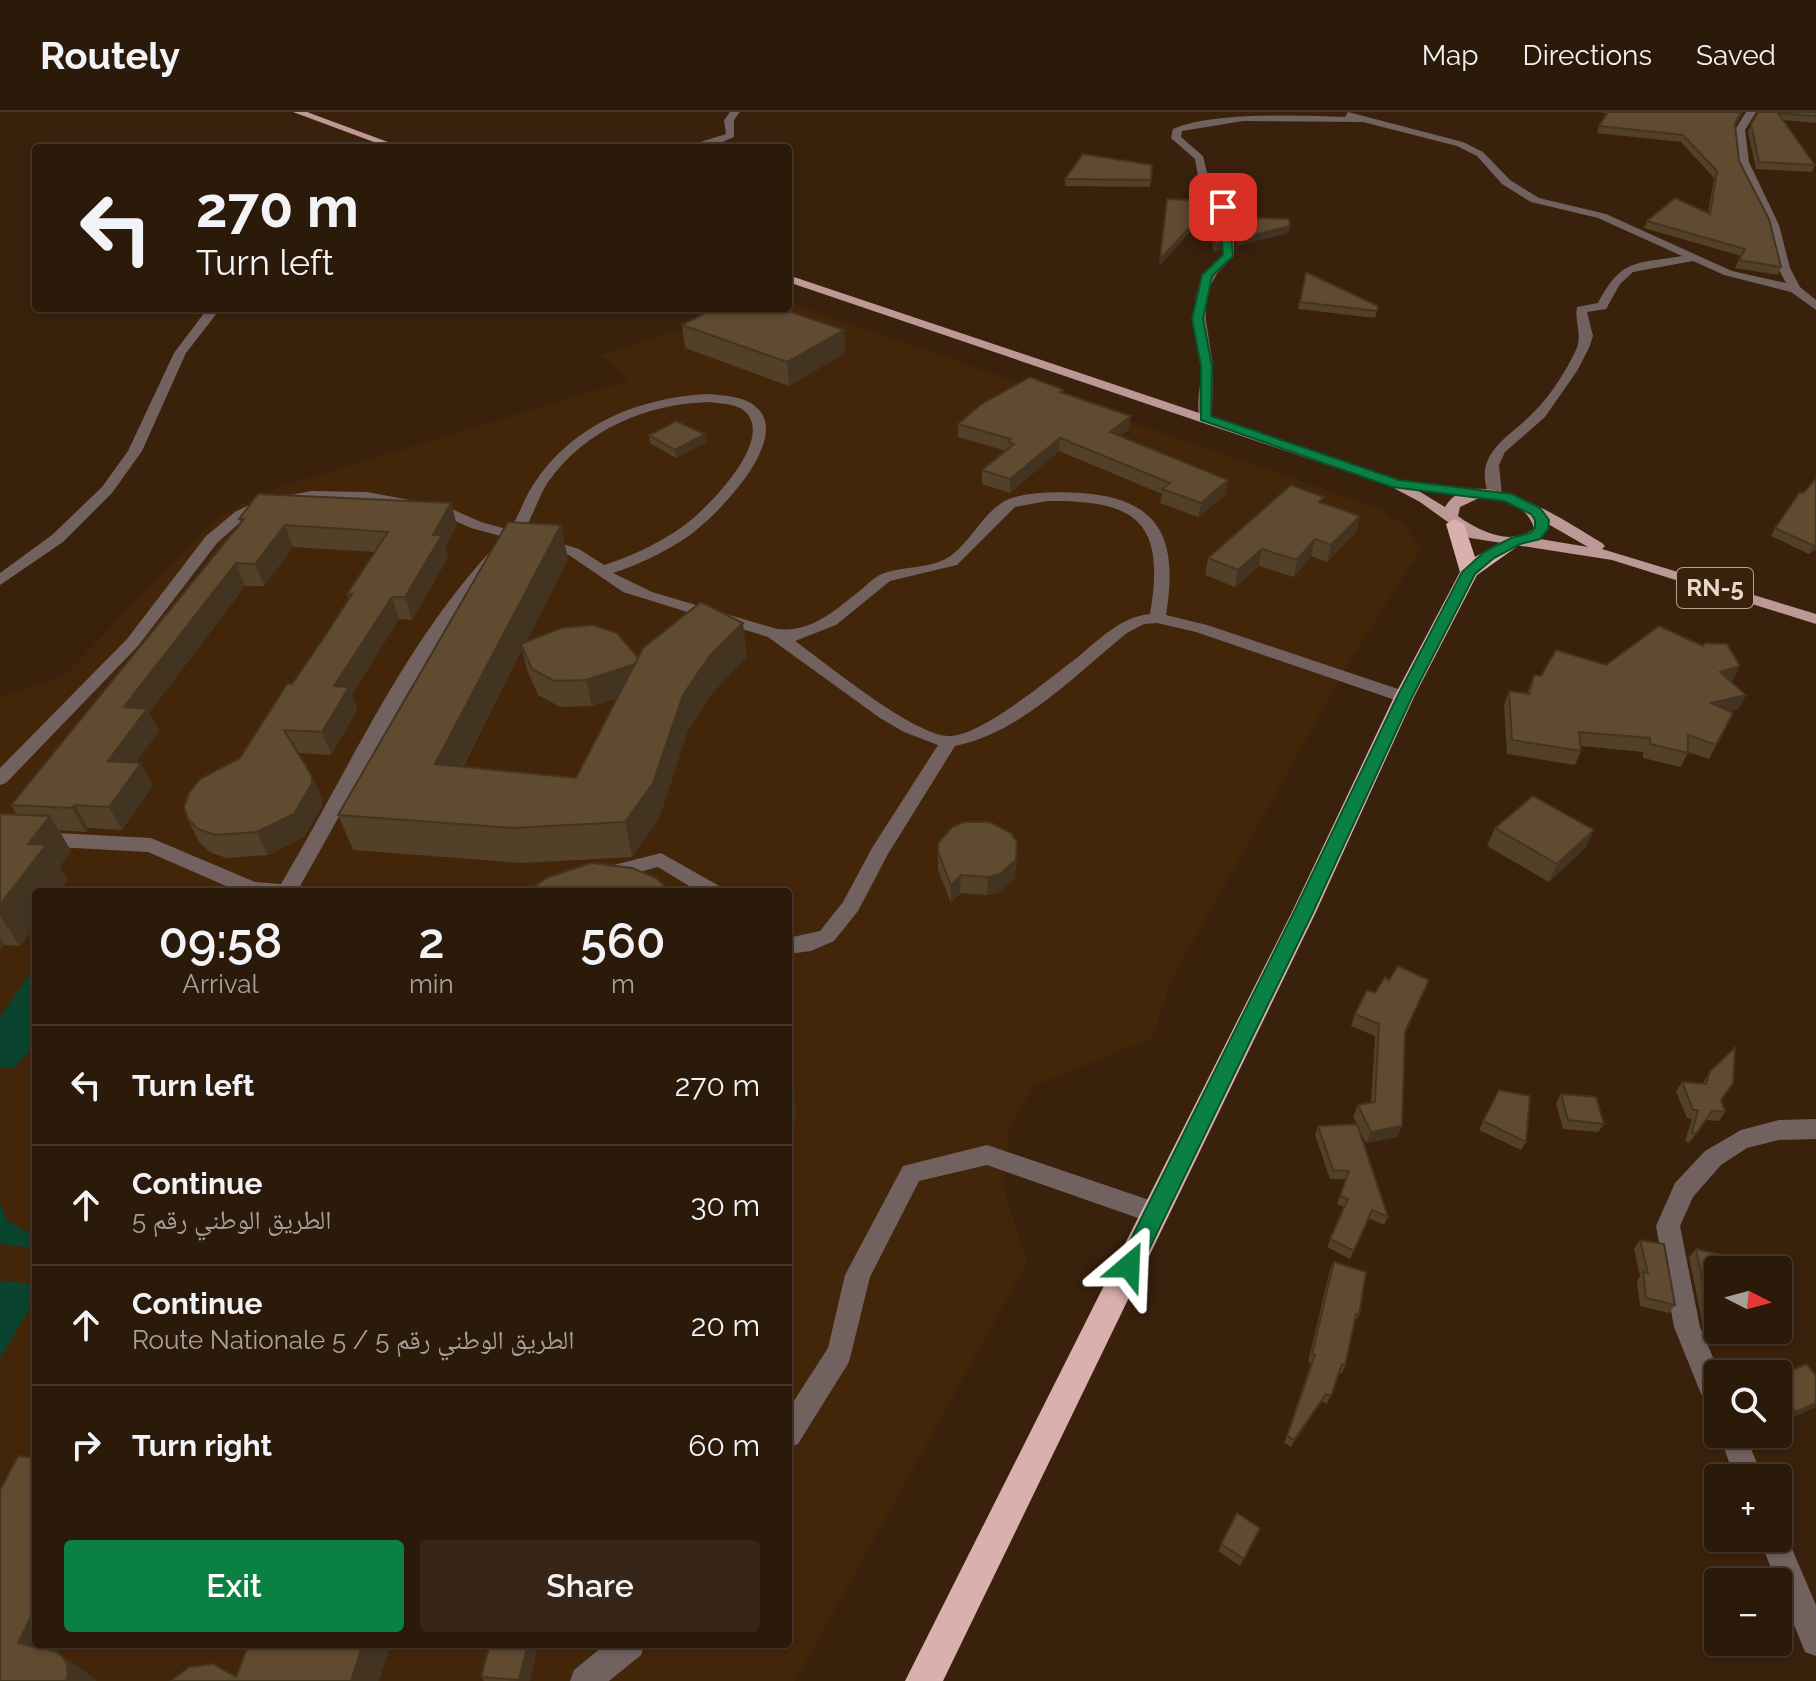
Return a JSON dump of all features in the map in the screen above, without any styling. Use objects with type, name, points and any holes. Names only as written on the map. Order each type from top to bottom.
[{"type":"highway","points":[[1453,520],[1464,547],[1469,572]]},
{"type":"highway","points":[[924,1681],[1304,912],[1404,697],[1469,572],[1489,555],[1519,541]]},
{"type":"main road","points":[[298,112],[387,144]]},
{"type":"main road","points":[[792,279],[1397,484],[1495,495],[1518,501],[1535,511],[1542,520],[1542,529],[1535,536],[1519,541],[1488,540],[1397,484]]},
{"type":"main road","points":[[1453,520],[1449,509],[1453,502],[1476,494]]},
{"type":"main road","name":"RN-5","points":[[1535,511],[1614,556]]},
{"type":"main road","name":"RN-5","points":[[1519,541],[1614,556],[1816,619]]},
{"type":"street","points":[[710,144],[731,135],[729,120],[735,112]]},
{"type":"street","points":[[1345,112],[1360,120]]},
{"type":"street","points":[[1751,112],[1740,130],[1744,162],[1774,225],[1784,268],[1795,289],[1816,306]]},
{"type":"street","points":[[1205,418],[1207,366],[1198,319],[1201,294],[1207,275],[1228,256],[1229,238],[1220,195],[1204,182],[1200,158],[1176,138],[1178,129],[1192,123],[1216,119],[1360,120],[1405,128],[1460,144],[1480,154],[1506,182],[1535,200],[1624,224],[1692,258],[1757,282],[1795,289]]},
{"type":"street","points":[[1495,495],[1492,465],[1499,450],[1540,414],[1571,371],[1583,348],[1587,336],[1581,310],[1602,306],[1615,282],[1629,269],[1692,258]]},
{"type":"street","points":[[0,580],[56,543],[108,490],[137,448],[165,381],[211,312]]},
{"type":"street","points":[[289,888],[416,665],[485,565],[515,533],[546,476],[576,445],[640,407],[684,398],[719,398],[752,408],[762,428],[759,436],[742,472],[704,516],[655,552],[602,571]]},
{"type":"street","points":[[0,779],[136,638],[213,539],[238,516],[253,508],[295,498],[372,497],[429,507],[483,528],[515,533],[562,547],[627,588],[750,623],[774,634],[913,731],[949,742],[977,734],[1009,716],[1121,630],[1140,620],[1157,618],[1201,628],[1404,697]]},
{"type":"street","points":[[774,634],[794,636],[809,632],[830,622],[885,578],[952,562],[1010,504],[1049,497],[1088,497],[1121,503],[1138,510],[1163,555],[1164,589],[1157,618]]},
{"type":"street","points":[[792,945],[811,943],[827,936],[851,906],[879,853],[949,742]]},
{"type":"street","points":[[0,837],[151,845],[250,888]]},
{"type":"street","points":[[586,878],[661,860],[707,888]]},
{"type":"street","points":[[1704,1368],[1687,1327],[1668,1226],[1684,1190],[1713,1158],[1741,1140],[1779,1130],[1816,1129]]},
{"type":"street","points":[[792,1428],[840,1353],[858,1275],[911,1173],[987,1155],[1155,1213]]},
{"type":"street","points":[[1779,1552],[1816,1641]]},
{"type":"street","points":[[585,1681],[625,1648]]},
{"type":"shaded area","points":[[792,303],[1375,507],[1403,523],[1421,549],[1354,654],[1172,979],[1152,1038],[1034,1086],[1009,1129],[1004,1190],[1027,1263],[795,1681],[0,1681],[0,697],[63,677],[218,517],[266,491],[629,380],[601,355],[735,312],[792,312]]},
{"type":"green space","points":[[32,971],[32,1049],[13,1068],[0,1067],[0,1017]]},
{"type":"green space","points":[[0,1203],[6,1220],[32,1235],[32,1248],[0,1244]]},
{"type":"green space","points":[[0,1281],[32,1284],[32,1304],[0,1358]]},
{"type":"building","points":[[1608,112],[1741,112],[1735,124],[1739,161],[1769,219],[1781,267],[1739,260],[1745,249],[1647,221],[1675,198],[1710,214],[1717,171],[1683,135],[1599,126]]},
{"type":"building","points":[[1758,112],[1816,112],[1816,116],[1778,113],[1815,165],[1759,162],[1751,124]]},
{"type":"building","points":[[1083,154],[1152,165],[1151,180],[1065,179]]},
{"type":"building","points":[[1167,199],[1191,200],[1194,223],[1160,259]]},
{"type":"building","points":[[1211,216],[1219,216],[1222,231],[1221,243],[1215,245]]},
{"type":"building","points":[[1235,217],[1289,219],[1290,226],[1238,239]]},
{"type":"building","points":[[1306,272],[1378,306],[1377,311],[1300,302]]},
{"type":"building","points":[[708,312],[791,312],[844,330],[787,362],[682,325]]},
{"type":"building","points":[[1030,377],[1064,390],[1060,392],[1131,416],[1110,432],[1228,480],[1201,503],[1162,489],[1170,483],[1060,438],[1010,479],[982,470],[1014,444],[1008,442],[1011,439],[958,424],[980,405]]},
{"type":"building","points":[[676,421],[705,434],[675,450],[649,435]]},
{"type":"building","points":[[1816,479],[1814,546],[1775,528],[1800,492],[1803,493]]},
{"type":"building","points":[[1291,485],[1324,497],[1319,502],[1360,516],[1331,545],[1315,539],[1297,560],[1262,549],[1238,570],[1208,558]]},
{"type":"building","points":[[258,494],[451,503],[433,535],[442,535],[405,597],[392,597],[334,686],[349,687],[322,732],[284,730],[312,776],[312,783],[294,814],[257,832],[215,835],[198,829],[188,819],[184,807],[189,793],[200,779],[240,758],[287,684],[292,684],[327,633],[352,594],[347,594],[388,532],[285,525],[255,564],[236,563],[124,707],[147,709],[108,761],[141,763],[109,807],[11,805],[244,519],[239,519]]},
{"type":"building","points":[[508,522],[561,525],[435,764],[576,778],[643,648],[701,602],[743,623],[709,657],[683,695],[653,783],[625,822],[512,828],[338,815]]},
{"type":"building","points":[[593,625],[617,633],[638,658],[635,664],[586,680],[554,681],[532,669],[521,644],[561,628]]},
{"type":"building","points":[[1659,626],[1703,646],[1705,643],[1727,644],[1740,666],[1720,672],[1746,695],[1711,703],[1733,713],[1716,745],[1688,735],[1688,753],[1650,744],[1650,738],[1579,732],[1581,751],[1512,740],[1509,691],[1529,694],[1534,675],[1541,676],[1556,650],[1606,665]]},
{"type":"building","points":[[1533,796],[1594,830],[1557,864],[1495,828]]},
{"type":"building","points":[[0,814],[50,816],[28,844],[46,845],[0,905]]},
{"type":"building","points":[[964,822],[990,822],[1011,833],[1017,842],[1016,860],[1000,874],[988,877],[961,875],[951,885],[938,852],[938,843],[952,827]]},
{"type":"building","points":[[591,863],[632,868],[656,878],[667,888],[531,888],[549,877]]},
{"type":"building","points":[[1398,966],[1429,980],[1405,1032],[1402,1126],[1371,1132],[1358,1105],[1375,1102],[1379,1024],[1355,1014],[1367,990],[1375,993],[1385,977],[1389,980]]},
{"type":"building","points":[[1735,1048],[1733,1083],[1721,1100],[1725,1112],[1712,1111],[1696,1134],[1692,1132],[1698,1110],[1693,1110],[1682,1082],[1706,1084],[1710,1071]]},
{"type":"building","points":[[1499,1090],[1530,1096],[1526,1142],[1483,1121]]},
{"type":"building","points":[[1561,1094],[1596,1097],[1604,1124],[1568,1120]]},
{"type":"building","points":[[1357,1124],[1388,1217],[1372,1210],[1354,1251],[1330,1239],[1348,1199],[1340,1196],[1349,1171],[1333,1170],[1318,1126]]},
{"type":"building","points":[[1640,1240],[1664,1244],[1675,1305],[1646,1298],[1643,1272],[1648,1273]]},
{"type":"building","points":[[1696,1249],[1726,1256],[1704,1256],[1704,1288]]},
{"type":"building","points":[[1334,1262],[1366,1272],[1359,1315],[1356,1314],[1345,1366],[1342,1364],[1331,1396],[1326,1394],[1294,1440],[1287,1436],[1315,1355],[1312,1354]]},
{"type":"building","points":[[1806,1364],[1816,1375],[1816,1403],[1796,1412],[1792,1407],[1792,1370]]},
{"type":"building","points":[[18,1456],[32,1458],[32,1615],[18,1643],[54,1651],[62,1656],[67,1664],[66,1681],[0,1681],[0,1490]]},
{"type":"building","points":[[1237,1513],[1260,1528],[1244,1559],[1221,1544]]},
{"type":"building","points":[[247,1648],[362,1648],[351,1681],[171,1681],[189,1667],[213,1664],[236,1677]]},
{"type":"building","points":[[489,1648],[527,1648],[519,1680],[481,1677]]},
{"type":"route","points":[[1129,1266],[1304,912],[1404,697],[1469,572],[1489,555],[1516,541],[1535,536],[1542,529],[1542,520],[1535,511],[1507,497],[1397,484],[1205,418],[1207,366],[1198,319],[1207,275],[1228,256],[1229,238],[1223,207]]}]
